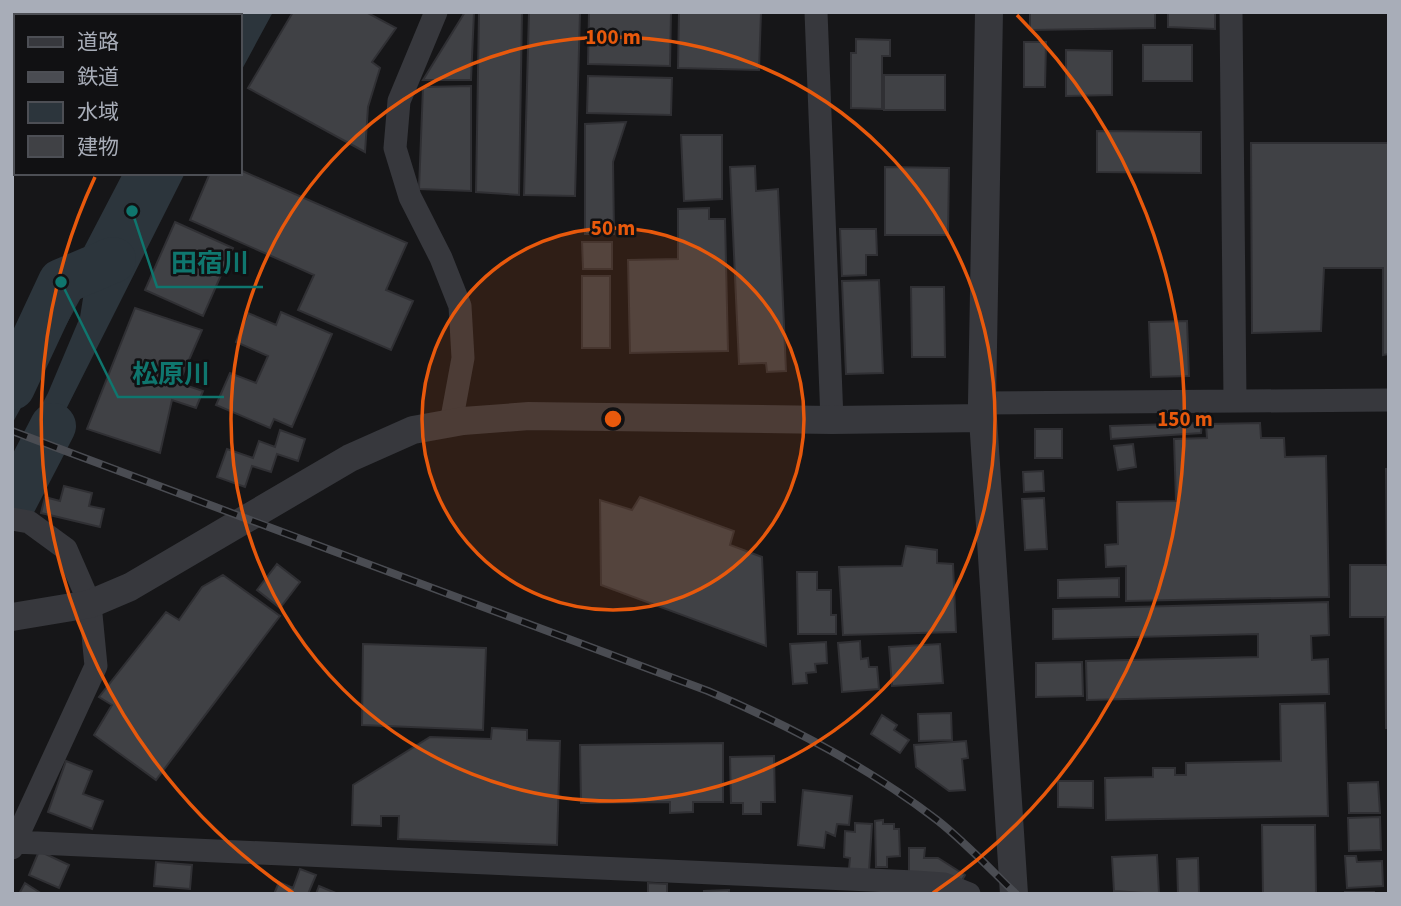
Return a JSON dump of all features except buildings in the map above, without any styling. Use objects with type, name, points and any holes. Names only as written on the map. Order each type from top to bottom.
[{"type":"street","points":[[436,12],[399,101],[395,148],[410,197],[442,258],[460,306],[463,359],[451,423]]},
{"type":"street","points":[[816,12],[832,420]]},
{"type":"street","points":[[989,12],[982,411],[1014,894]]},
{"type":"street","points":[[1231,12],[1235,401]]},
{"type":"street","points":[[12,617],[90,604],[142,580],[350,458],[413,430],[451,423],[529,416],[832,420],[1235,401],[1389,400]]},
{"type":"street","points":[[21,521],[66,549],[90,604],[96,666],[13,845],[915,888],[944,884],[969,894]]},
{"type":"water","points":[[273,12],[242,69],[242,14],[211,14]]},
{"type":"water","points":[[122,175],[184,175],[34,473],[12,488],[12,462],[48,393],[80,317],[84,292],[12,424],[12,386]]},
{"type":"waterway","points":[[12,387],[61,282],[113,260]]},
{"type":"waterway","points":[[12,505],[53,426]]},
{"type":"railway","points":[[12,431],[738,704],[827,748],[911,801],[958,837],[1016,894]]},
{"type":"place","name":"田宿川","points":[[132,211]]},
{"type":"place","name":"松原川","points":[[61,282]]}]
